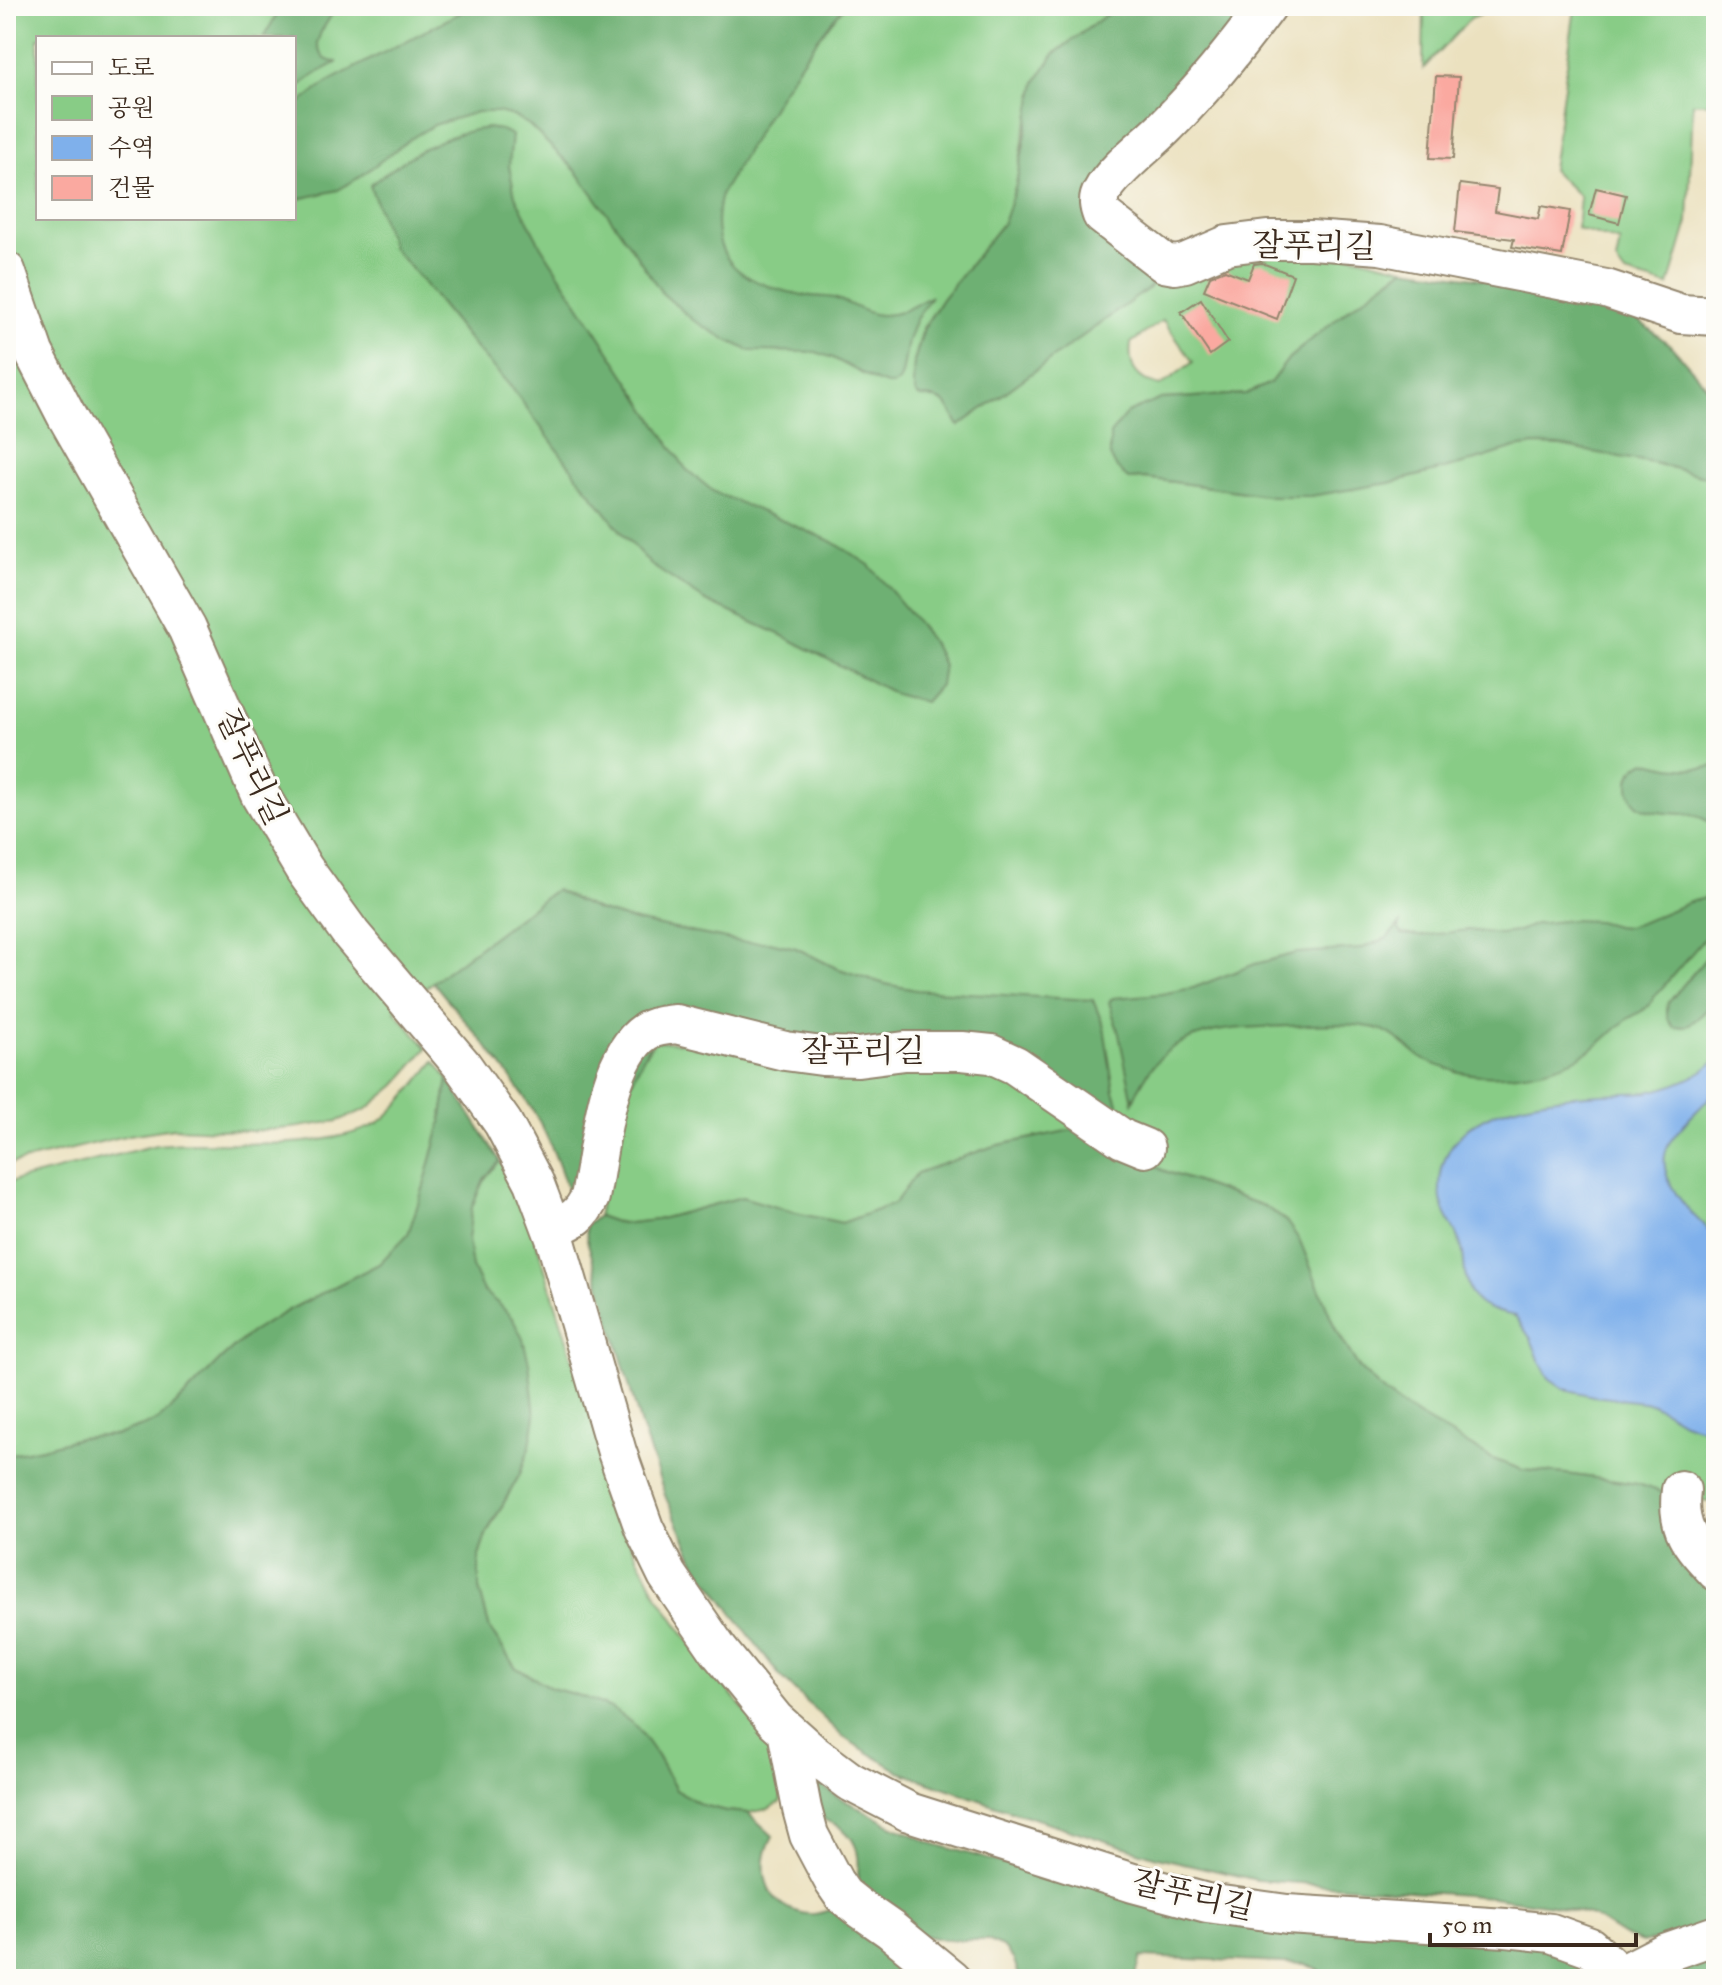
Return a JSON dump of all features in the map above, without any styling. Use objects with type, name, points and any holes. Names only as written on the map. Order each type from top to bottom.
[{"type":"street","name":"잘푸리길","points":[[1267,6],[1222,67],[1100,194],[1098,205],[1102,215],[1164,263],[1175,265],[1227,245],[1267,240],[1380,245],[1606,289],[1681,314],[1716,316]]},
{"type":"street","name":"잘푸리길","points":[[6,271],[34,353],[187,628],[260,795],[304,869],[351,934],[462,1065],[503,1123],[534,1182],[552,1229],[617,1452],[644,1528],[667,1575],[719,1651],[775,1720],[851,1782],[909,1812],[1133,1883],[1207,1903],[1287,1914],[1551,1933],[1590,1947],[1622,1977],[1664,1953],[1716,1935]]},
{"type":"street","name":"잘푸리길","points":[[552,1229],[573,1220],[583,1211],[592,1186],[614,1078],[635,1041],[646,1031],[660,1026],[676,1024],[785,1051],[822,1056],[858,1057],[905,1051],[991,1054],[1015,1065],[1123,1139],[1145,1148]]},
{"type":"street","points":[[1681,1490],[1679,1508],[1683,1525],[1694,1546],[1716,1571]]},
{"type":"street","points":[[787,1731],[809,1835],[834,1882],[843,1895],[951,1979]]},
{"type":"green space","points":[[6,6],[1118,6],[1054,54],[1025,129],[1016,185],[1003,223],[942,299],[923,328],[914,362],[913,384],[947,405],[959,426],[1148,288],[1157,275],[1309,245],[1404,268],[1289,358],[1270,383],[1246,394],[1161,399],[1129,479],[1145,478],[1273,496],[1389,483],[1515,448],[1560,445],[1716,479],[1716,1502],[1673,1496],[1637,1484],[1523,1470],[1493,1459],[1418,1416],[1386,1394],[1360,1369],[1336,1330],[1300,1242],[1286,1221],[1264,1206],[1162,1170],[1141,1156],[1126,1130],[1114,1091],[916,990],[885,984],[836,968],[796,948],[769,942],[741,942],[639,922],[597,910],[555,890],[395,1011],[427,1048],[396,1085],[367,1109],[338,1121],[292,1128],[250,1131],[174,1128],[129,1135],[6,1165]],"holes":[[[1163,320],[1193,362],[1160,386],[1145,380],[1135,371],[1131,343]]]},
{"type":"green space","points":[[282,6],[337,6],[317,43],[324,57],[338,62],[296,89],[296,36],[264,36]]},
{"type":"green space","points":[[473,6],[845,6],[794,73],[721,194],[718,237],[724,253],[734,266],[763,284],[782,290],[834,298],[869,313],[882,315],[904,311],[931,296],[915,321],[899,382],[887,385],[816,352],[751,351],[693,320],[662,293],[577,172],[528,124],[513,116],[477,112],[434,125],[338,190],[296,200],[296,106],[331,80]]},
{"type":"green space","points":[[1118,6],[1258,6],[1096,190],[1157,275],[1149,288],[959,426],[941,401],[916,394],[914,362],[924,328],[942,299],[1003,223],[1016,185],[1036,82],[1054,54]]},
{"type":"green space","points":[[1424,6],[1499,6],[1471,18],[1423,69]]},
{"type":"green space","points":[[1574,6],[1716,6],[1716,103],[1693,103],[1688,222],[1669,286],[1625,274],[1616,262],[1620,242],[1577,229],[1580,197],[1552,170]]},
{"type":"green space","points":[[488,128],[512,135],[509,166],[515,196],[541,246],[686,469],[714,492],[833,542],[869,565],[914,618],[933,644],[943,665],[940,685],[925,702],[895,694],[781,635],[706,601],[651,565],[578,477],[511,387],[392,248],[370,185],[411,156],[440,141],[471,130]]},
{"type":"green space","points":[[1405,268],[1608,297],[1670,345],[1710,390],[1716,391],[1716,479],[1658,464],[1560,446],[1534,445],[1389,483],[1311,496],[1273,496],[1145,478],[1128,479],[1116,467],[1110,456],[1110,434],[1127,413],[1161,399],[1246,394],[1270,383],[1289,358]]},
{"type":"green space","points":[[1646,761],[1681,768],[1716,766],[1716,827],[1699,817],[1656,812],[1638,805],[1632,797],[1630,777]]},
{"type":"green space","points":[[555,890],[597,910],[639,922],[741,942],[769,942],[796,948],[836,968],[885,984],[916,990],[1093,1000],[1104,1027],[1114,1091],[1126,1130],[1019,1061],[841,1049],[664,1014],[573,1205],[552,1147],[535,1114],[500,1063],[433,982]]},
{"type":"green space","points":[[1716,896],[1716,925],[1648,1006],[1591,1050],[1572,1060],[1538,1071],[1482,1075],[1427,1061],[1388,1033],[1366,1026],[1333,1024],[1235,1029],[1200,1036],[1172,1048],[1148,1072],[1133,1102],[1109,1002],[1113,998],[1193,988],[1255,964],[1297,953],[1360,949],[1387,938],[1400,924],[1402,934],[1421,936],[1468,930],[1500,934],[1516,932],[1535,924],[1571,920],[1627,927]]},
{"type":"green space","points":[[1716,946],[1716,1001],[1692,1023],[1674,1027],[1667,1016],[1668,1003]]},
{"type":"green space","points":[[655,1041],[996,1067],[1086,1127],[994,1146],[917,1173],[894,1204],[842,1223],[742,1197],[656,1220],[621,1224],[598,1216],[621,1089]]},
{"type":"green space","points":[[435,1061],[448,1079],[441,1123],[424,1186],[408,1235],[379,1264],[250,1333],[157,1421],[117,1435],[79,1438],[6,1455],[6,1183],[156,1145],[295,1143],[356,1132],[377,1124],[388,1115]]},
{"type":"green space","points":[[448,1079],[500,1161],[484,1179],[472,1207],[468,1240],[472,1267],[483,1291],[513,1319],[523,1339],[535,1416],[530,1445],[520,1474],[487,1532],[479,1556],[479,1589],[490,1629],[515,1667],[551,1688],[611,1708],[636,1726],[676,1790],[702,1805],[748,1813],[773,1836],[765,1860],[765,1871],[767,1883],[779,1902],[806,1914],[834,1909],[935,1979],[6,1979],[6,1455],[79,1438],[117,1435],[157,1421],[250,1333],[379,1264],[408,1234],[441,1123]]},
{"type":"green space","points":[[1086,1127],[1162,1170],[1264,1206],[1286,1221],[1300,1241],[1336,1330],[1360,1369],[1386,1394],[1418,1416],[1493,1459],[1523,1470],[1638,1484],[1673,1496],[1716,1588],[1716,1926],[1642,1943],[1592,1916],[1552,1905],[1492,1897],[1257,1880],[1157,1857],[900,1772],[843,1737],[780,1676],[696,1564],[666,1498],[641,1426],[587,1240],[586,1226],[598,1216],[621,1224],[656,1220],[742,1197],[842,1223],[894,1204],[917,1173],[994,1146]]},
{"type":"green space","points":[[500,1161],[530,1221],[629,1540],[657,1595],[693,1647],[770,1737],[786,1790],[780,1802],[768,1809],[748,1813],[726,1811],[702,1805],[676,1790],[657,1756],[584,1697],[551,1688],[515,1667],[490,1629],[479,1589],[479,1556],[487,1533],[520,1474],[501,1306],[484,1292],[475,1277],[468,1249],[468,1234],[478,1192]]},
{"type":"green space","points":[[803,1772],[836,1796],[931,1843],[1069,1882],[1552,1945],[1604,1979],[1325,1979],[1321,1971],[1305,1964],[1141,1957],[1135,1979],[1020,1979],[1014,1960],[1004,1948],[988,1940],[944,1940],[921,1935],[856,1885],[858,1859],[852,1840],[837,1826],[814,1817]]},
{"type":"green space","points":[[1716,1945],[1716,1979],[1676,1979],[1675,1966]]},
{"type":"water","points":[[1716,1061],[1716,1090],[1670,1142],[1665,1155],[1665,1168],[1676,1194],[1716,1236],[1716,1429],[1683,1422],[1651,1403],[1593,1396],[1565,1389],[1549,1378],[1531,1339],[1515,1316],[1487,1308],[1471,1293],[1462,1249],[1443,1207],[1440,1192],[1445,1159],[1461,1134],[1486,1117],[1516,1106],[1551,1099],[1656,1090],[1692,1077]]},
{"type":"building","points":[[1436,76],[1459,77],[1453,159],[1430,158]]},
{"type":"building","points":[[1460,184],[1498,189],[1495,211],[1538,219],[1541,206],[1570,211],[1562,255],[1512,247],[1514,239],[1455,232]]},
{"type":"building","points":[[1596,188],[1626,195],[1619,223],[1589,215]]},
{"type":"building","points":[[1262,263],[1293,275],[1277,319],[1204,290],[1210,276],[1225,270],[1248,279],[1254,264]]},
{"type":"building","points":[[1201,299],[1228,342],[1210,355],[1181,312]]}]
